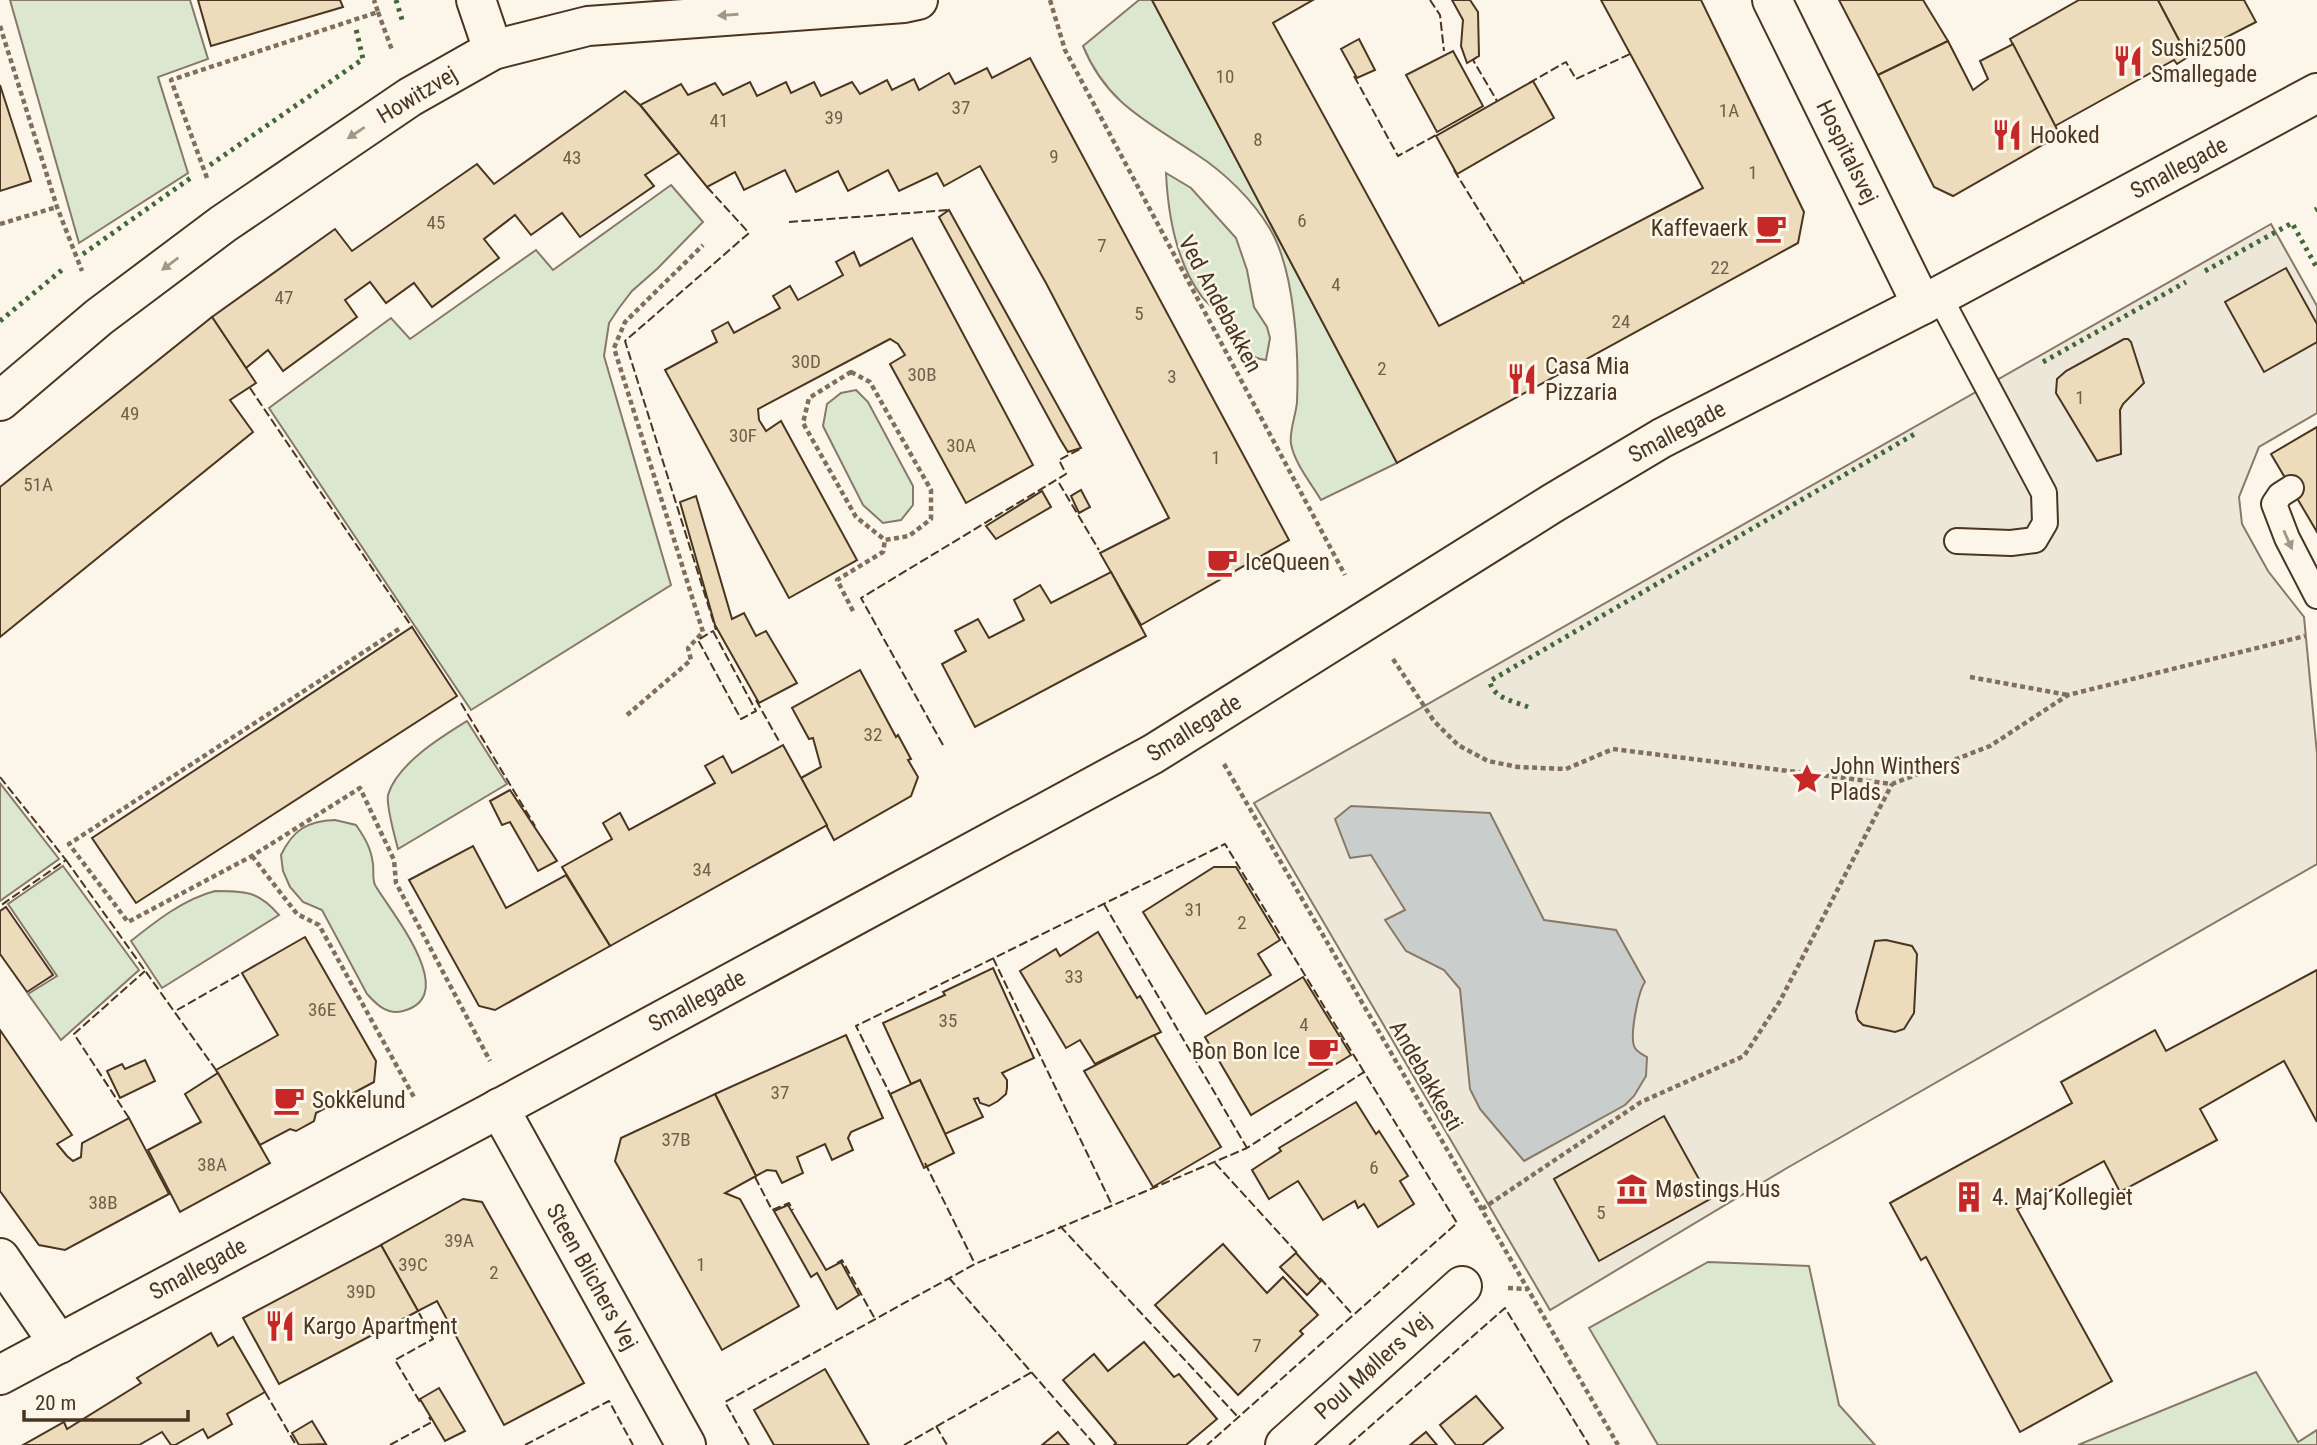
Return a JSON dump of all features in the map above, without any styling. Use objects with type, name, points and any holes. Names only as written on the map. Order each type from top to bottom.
[{"type":"street","points":[[476,0],[493,50]]},
{"type":"street","name":"Howitzvej","points":[[0,401],[99,317],[223,224],[410,97],[493,50],[588,26],[842,4],[904,4],[918,0]]},
{"type":"street","name":"Hospitalsvej","points":[[1772,0],[1931,300]]},
{"type":"street","name":"Smallegade","points":[[0,1375],[1049,812],[1201,725],[1543,509],[1662,438],[1931,300],[2317,93]]},
{"type":"street","name":"Steen Blichers Vej","points":[[506,1105],[686,1445]]},
{"type":"street","points":[[0,1258],[59,1344]]},
{"type":"street","name":"Poul Møllers Vej","points":[[1285,1445],[1462,1286]]},
{"type":"lane","points":[[1931,300],[2044,493],[2045,523],[2035,540],[2011,544],[1957,541]]},
{"type":"lane","points":[[2291,488],[2280,495],[2274,504],[2287,538],[2317,596]]},
{"type":"path","points":[[223,224],[171,80],[378,12],[374,0]]},
{"type":"path","name":"Ved Andebakken","points":[[1051,0],[1065,50],[1368,620],[1434,720],[1458,745],[1488,761],[1518,767],[1566,769],[1613,749],[1892,783]]},
{"type":"path","points":[[0,26],[57,207],[99,317]]},
{"type":"path","points":[[0,224],[57,207]]},
{"type":"path","points":[[627,715],[691,660],[688,648],[703,632],[614,348],[625,322],[703,245]]},
{"type":"path","points":[[851,372],[870,383],[931,490],[931,519],[909,536],[886,540],[856,517],[803,423],[809,398],[851,372]]},
{"type":"path","points":[[853,611],[837,580],[883,552],[886,540]]},
{"type":"path","points":[[398,629],[69,844],[128,922],[252,856],[360,788],[394,860],[396,883],[506,1105]]},
{"type":"path","points":[[1482,1209],[1641,1102],[1744,1056],[1780,1001],[1892,783],[1990,746],[2068,695],[2312,634]]},
{"type":"path","points":[[1970,677],[2068,695]]},
{"type":"path","name":"Andebakkesti","points":[[1201,725],[1618,1445]]},
{"type":"path","points":[[252,856],[297,914],[319,925],[438,1141]]},
{"type":"green space","points":[[10,0],[190,0],[208,59],[158,77],[188,173],[79,243]]},
{"type":"green space","points":[[1139,0],[1152,0],[1397,463],[1321,500],[1300,466],[1291,444],[1297,402],[1294,313],[1285,267],[1270,229],[1246,197],[1227,178],[1207,161],[1145,121],[1116,97],[1093,66],[1083,46]]},
{"type":"green space","points":[[1166,173],[1191,188],[1236,238],[1247,270],[1254,307],[1267,327],[1270,338],[1266,360],[1246,352],[1229,324],[1205,301],[1193,283],[1175,238]]},
{"type":"green space","points":[[671,185],[703,222],[632,291],[619,308],[609,323],[604,356],[671,585],[471,710],[269,408],[391,318],[410,339],[536,250],[553,270]]},
{"type":"green space","points":[[856,390],[868,402],[913,486],[913,505],[901,520],[883,523],[863,505],[823,426],[827,404],[841,393]]},
{"type":"green space","points":[[467,721],[507,784],[398,849],[388,800],[393,784],[421,752]]},
{"type":"green space","points":[[0,783],[59,859],[0,901]]},
{"type":"green space","points":[[335,820],[356,825],[362,834],[371,853],[375,885],[406,932],[424,971],[426,989],[419,1002],[403,1011],[387,1010],[367,994],[322,910],[303,902],[290,887],[283,871],[281,855],[296,833],[316,822]]},
{"type":"green space","points":[[63,866],[139,970],[61,1040],[28,994],[57,976],[8,904]]},
{"type":"green space","points":[[215,891],[251,894],[264,901],[279,915],[162,988],[131,941],[181,905]]},
{"type":"green space","points":[[1708,1262],[1809,1266],[1839,1405],[1875,1445],[1658,1445],[1589,1328]]},
{"type":"green space","points":[[2256,1372],[2298,1442],[2317,1430],[2317,1445],[2078,1445]]},
{"type":"shaded area","name":"John Winthers Plads","points":[[2271,224],[2317,306],[2317,413],[2259,447],[2239,497],[2242,524],[2268,571],[2304,617],[2317,754],[2317,864],[1787,1168],[1550,1310],[1254,803]]},
{"type":"shaded area","points":[[1351,806],[1490,813],[1544,920],[1616,930],[1645,982],[1635,1013],[1633,1040],[1636,1050],[1647,1057],[1646,1076],[1625,1105],[1524,1161],[1480,1109],[1470,1089],[1460,989],[1444,970],[1406,951],[1385,920],[1405,910],[1371,855],[1350,858],[1335,819]]},
{"type":"building","points":[[198,0],[340,0],[343,7],[211,46]]},
{"type":"building","points":[[1152,0],[1313,0],[1273,23],[1439,326],[1703,188],[1601,0],[1701,0],[1804,212],[1798,243],[1397,463]]},
{"type":"building","points":[[1452,0],[1470,0],[1478,12],[1479,56],[1467,63],[1461,46],[1463,20]]},
{"type":"building","points":[[1839,0],[1923,0],[1948,41],[1878,75]]},
{"type":"building","points":[[2079,0],[2158,0],[2188,57],[2177,64],[2174,60],[2055,126],[2010,39]]},
{"type":"building","points":[[2158,0],[2244,0],[2256,22],[2188,57]]},
{"type":"building","points":[[1359,39],[1375,70],[1357,78],[1341,49]]},
{"type":"building","points":[[1948,41],[1973,90],[1988,79],[1980,61],[2013,44],[2060,135],[1953,196],[1934,187],[1878,75]]},
{"type":"building","points":[[1453,51],[1483,106],[1437,132],[1406,75]]},
{"type":"building","points":[[1030,58],[1289,540],[1141,625],[1100,553],[1169,518],[1046,283],[980,166],[944,186],[937,173],[899,191],[888,170],[848,191],[838,171],[796,192],[785,170],[744,190],[735,172],[707,187],[640,105],[681,84],[688,95],[715,83],[723,95],[750,82],[757,96],[786,82],[791,93],[814,82],[821,96],[852,82],[860,94],[887,80],[892,90],[914,79],[919,90],[949,73],[955,84],[987,68],[992,78]]},
{"type":"building","points":[[1533,81],[1554,118],[1457,174],[1436,136]]},
{"type":"building","points":[[0,85],[31,181],[0,191]]},
{"type":"building","points":[[625,91],[640,105],[679,153],[645,175],[654,186],[580,237],[562,213],[531,235],[515,215],[484,239],[499,258],[432,307],[414,283],[386,303],[370,282],[345,300],[357,317],[283,371],[268,350],[246,368],[212,317],[335,229],[352,251],[477,164],[494,184]]},
{"type":"building","points":[[949,210],[1081,448],[1068,452],[1060,439],[939,217]]},
{"type":"building","points":[[912,238],[1033,465],[966,503],[890,364],[905,355],[898,344],[890,339],[758,409],[759,420],[766,431],[781,421],[857,560],[789,598],[665,370],[717,342],[712,331],[728,322],[734,333],[780,308],[773,296],[790,286],[798,300],[843,275],[836,262],[854,252],[860,266]]},
{"type":"building","points":[[2286,268],[2317,324],[2317,342],[2264,372],[2225,302]]},
{"type":"building","points":[[212,317],[256,383],[230,400],[253,432],[0,637],[0,487]]},
{"type":"building","points":[[2124,339],[2131,342],[2144,383],[2120,410],[2121,454],[2097,461],[2056,393],[2057,379],[2066,371]]},
{"type":"building","points":[[2317,427],[2317,532],[2271,454]]},
{"type":"building","points":[[1081,490],[1090,507],[1079,513],[1071,496]]},
{"type":"building","points":[[1042,491],[1051,507],[996,539],[986,526]]},
{"type":"building","points":[[696,496],[732,619],[744,613],[756,636],[766,631],[797,683],[759,703],[715,625],[680,502]]},
{"type":"building","points":[[1111,572],[1146,636],[975,727],[942,664],[966,651],[955,631],[978,619],[989,638],[1024,620],[1014,600],[1040,585],[1051,603]]},
{"type":"building","points":[[412,627],[457,696],[136,903],[92,838]]},
{"type":"building","points":[[860,670],[896,737],[898,735],[918,777],[911,796],[834,840],[801,778],[821,767],[813,738],[809,739],[792,708]]},
{"type":"building","points":[[783,745],[827,825],[610,946],[562,867],[612,839],[603,823],[620,813],[629,830],[715,783],[705,766],[723,756],[732,773]]},
{"type":"building","points":[[510,790],[557,861],[538,871],[510,822],[502,825],[490,801]]},
{"type":"building","points":[[473,846],[506,908],[566,875],[610,946],[495,1010],[479,1006],[409,880]]},
{"type":"building","points":[[1214,867],[1236,867],[1280,940],[1258,954],[1271,975],[1206,1014],[1143,912]]},
{"type":"building","points":[[6,907],[53,975],[27,992],[0,954],[0,911]]},
{"type":"building","points":[[1098,932],[1137,998],[1140,996],[1161,1032],[1095,1064],[1080,1040],[1066,1048],[1020,971],[1056,949],[1060,956]]},
{"type":"building","points":[[305,937],[376,1061],[374,1082],[316,1113],[314,1121],[296,1131],[290,1129],[260,1145],[216,1070],[278,1035],[242,973]]},
{"type":"building","points":[[1886,940],[1912,946],[1917,954],[1914,1013],[1904,1029],[1895,1032],[1863,1025],[1856,1012],[1875,941]]},
{"type":"building","points":[[993,968],[1034,1058],[1002,1073],[1007,1080],[1007,1088],[1006,1094],[998,1101],[989,1106],[980,1103],[978,1098],[974,1099],[983,1117],[945,1134],[920,1080],[911,1084],[883,1023],[945,995],[943,992]]},
{"type":"building","name":"4. Maj Kollegiet","points":[[2317,970],[2317,1122],[2284,1061],[2200,1109],[2217,1140],[2120,1192],[2104,1161],[2017,1209],[2112,1381],[2020,1432],[1926,1257],[1921,1260],[1890,1203],[2072,1103],[2061,1082],[2155,1030],[2166,1051]]},
{"type":"building","points":[[1303,977],[1351,1055],[1251,1115],[1205,1037]]},
{"type":"building","points":[[0,1030],[72,1135],[57,1144],[67,1156],[73,1161],[81,1157],[82,1143],[129,1118],[169,1194],[65,1250],[39,1245],[0,1191]]},
{"type":"building","points":[[846,1035],[883,1118],[851,1132],[848,1138],[853,1150],[832,1160],[825,1144],[797,1157],[803,1173],[782,1183],[776,1171],[767,1170],[756,1176],[715,1094]]},
{"type":"building","points":[[1154,1035],[1221,1147],[1153,1187],[1084,1071]]},
{"type":"building","points":[[145,1060],[155,1081],[120,1098],[107,1071],[122,1064],[125,1069]]},
{"type":"building","points":[[218,1073],[270,1163],[180,1212],[148,1150],[201,1122],[185,1094]]},
{"type":"building","points":[[920,1080],[954,1153],[924,1168],[890,1094]]},
{"type":"building","points":[[715,1094],[756,1176],[725,1193],[740,1199],[799,1306],[722,1350],[615,1161],[621,1138]]},
{"type":"building","points":[[1356,1102],[1376,1134],[1379,1131],[1408,1176],[1400,1181],[1414,1204],[1378,1227],[1364,1204],[1358,1208],[1355,1201],[1323,1220],[1298,1181],[1269,1199],[1252,1170],[1281,1151],[1279,1148]]},
{"type":"building","name":"Møstings Hus","points":[[1664,1116],[1710,1199],[1599,1261],[1554,1179]]},
{"type":"building","points":[[463,1199],[482,1202],[584,1383],[504,1425],[437,1301],[418,1311],[381,1245]]},
{"type":"building","points":[[788,1205],[826,1270],[841,1262],[859,1295],[837,1309],[817,1273],[811,1277],[774,1211]]},
{"type":"building","points":[[1223,1244],[1267,1293],[1283,1277],[1318,1315],[1300,1331],[1303,1334],[1238,1395],[1155,1305]]},
{"type":"building","points":[[381,1245],[418,1311],[279,1384],[243,1318]]},
{"type":"building","points":[[1296,1253],[1321,1281],[1307,1295],[1280,1267]]},
{"type":"building","points":[[211,1333],[218,1346],[233,1337],[265,1392],[227,1414],[232,1424],[208,1438],[203,1429],[175,1445],[171,1445],[162,1432],[139,1445],[23,1445],[64,1422],[67,1429],[141,1383],[137,1378]]},
{"type":"building","points":[[1144,1342],[1174,1377],[1179,1374],[1217,1419],[1186,1445],[1114,1445],[1116,1443],[1063,1380],[1094,1354],[1108,1371]]},
{"type":"building","points":[[825,1369],[869,1445],[774,1445],[754,1410]]},
{"type":"building","points":[[439,1388],[465,1431],[445,1441],[420,1399]]},
{"type":"building","points":[[1476,1396],[1503,1428],[1482,1445],[1456,1445],[1440,1425]]},
{"type":"building","points":[[312,1421],[326,1444],[299,1445],[292,1433]]},
{"type":"building","points":[[1058,1432],[1069,1445],[1042,1445]]},
{"type":"building","points":[[1426,1432],[1437,1445],[1410,1445]]},
{"type":"hedge","points":[[396,0],[403,23]]},
{"type":"hedge","points":[[210,165],[363,59],[356,29]]},
{"type":"hedge","points":[[83,254],[192,177]]},
{"type":"hedge","points":[[2205,271],[2292,223],[2317,268]]},
{"type":"hedge","points":[[0,321],[63,269]]},
{"type":"hedge","points":[[2043,362],[2186,282]]},
{"type":"hedge","points":[[1528,707],[1499,695],[1490,681],[1918,432]]},
{"type":"fence","points":[[1430,0],[1440,15],[1444,51]]},
{"type":"fence","points":[[1529,83],[1566,62],[1576,79],[1630,54]]},
{"type":"fence","points":[[1477,57],[1473,60],[1497,101]]},
{"type":"fence","points":[[1354,76],[1398,156],[1438,134]]},
{"type":"fence","points":[[1454,170],[1524,284]]},
{"type":"fence","points":[[707,187],[749,233],[625,341],[716,630]]},
{"type":"fence","points":[[789,222],[949,210]]},
{"type":"fence","points":[[250,388],[412,627]]},
{"type":"fence","points":[[943,745],[861,598],[1066,474],[1059,460],[1080,449]]},
{"type":"fence","points":[[1059,483],[1099,550]]},
{"type":"fence","points":[[713,631],[756,711],[741,719],[698,640],[713,631]]},
{"type":"fence","points":[[756,700],[780,743]]},
{"type":"fence","points":[[461,703],[535,826]]},
{"type":"fence","points":[[0,777],[66,860],[0,906]]},
{"type":"fence","points":[[892,1098],[856,1026],[1225,844],[1364,1072]]},
{"type":"fence","points":[[66,860],[216,1070]]},
{"type":"fence","points":[[1104,904],[1247,1148]]},
{"type":"fence","points":[[993,958],[1112,1205]]},
{"type":"fence","points":[[129,1118],[74,1034],[145,971]]},
{"type":"fence","points":[[177,1010],[242,973]]},
{"type":"fence","points":[[749,1445],[725,1402],[975,1264],[1247,1148],[1364,1072],[1457,1223],[1207,1445]]},
{"type":"fence","points":[[925,1163],[975,1264]]},
{"type":"fence","points":[[1215,1163],[1299,1255]]},
{"type":"fence","points":[[755,1177],[772,1210],[789,1203],[793,1210]]},
{"type":"fence","points":[[1060,1226],[1238,1417]]},
{"type":"fence","points":[[837,1263],[842,1260],[875,1319]]},
{"type":"fence","points":[[949,1278],[1095,1445]]},
{"type":"fence","points":[[1320,1278],[1353,1315]]},
{"type":"fence","points":[[1349,1445],[1505,1308],[1589,1445]]},
{"type":"fence","points":[[419,1313],[433,1339],[395,1360],[420,1402]]},
{"type":"fence","points":[[904,1445],[1032,1372]]},
{"type":"fence","points":[[265,1392],[296,1445]]},
{"type":"fence","points":[[525,1445],[609,1401],[633,1445]]},
{"type":"fence","points":[[390,1445],[432,1422],[429,1417]]},
{"type":"fence","points":[[936,1426],[947,1445]]},
{"type":"place","name":"Sushi2500 Smallegade","points":[[2128,61]]},
{"type":"place","name":"Hooked","points":[[2007,135]]},
{"type":"place","name":"Kaffevaerk","points":[[1771,228]]},
{"type":"place","name":"Casa Mia Pizzaria","points":[[1522,379]]},
{"type":"place","name":"IceQueen","points":[[1222,562]]},
{"type":"place","name":"John Winthers Plads","points":[[1807,779]]},
{"type":"place","name":"Bon Bon Ice","points":[[1323,1051]]},
{"type":"place","name":"Sokkelund","points":[[289,1100]]},
{"type":"place","name":"Møstings Hus","points":[[1632,1189]]},
{"type":"place","name":"4. Maj Kollegiet","points":[[1969,1197]]},
{"type":"place","name":"Kargo Apartment","points":[[280,1326]]}]
